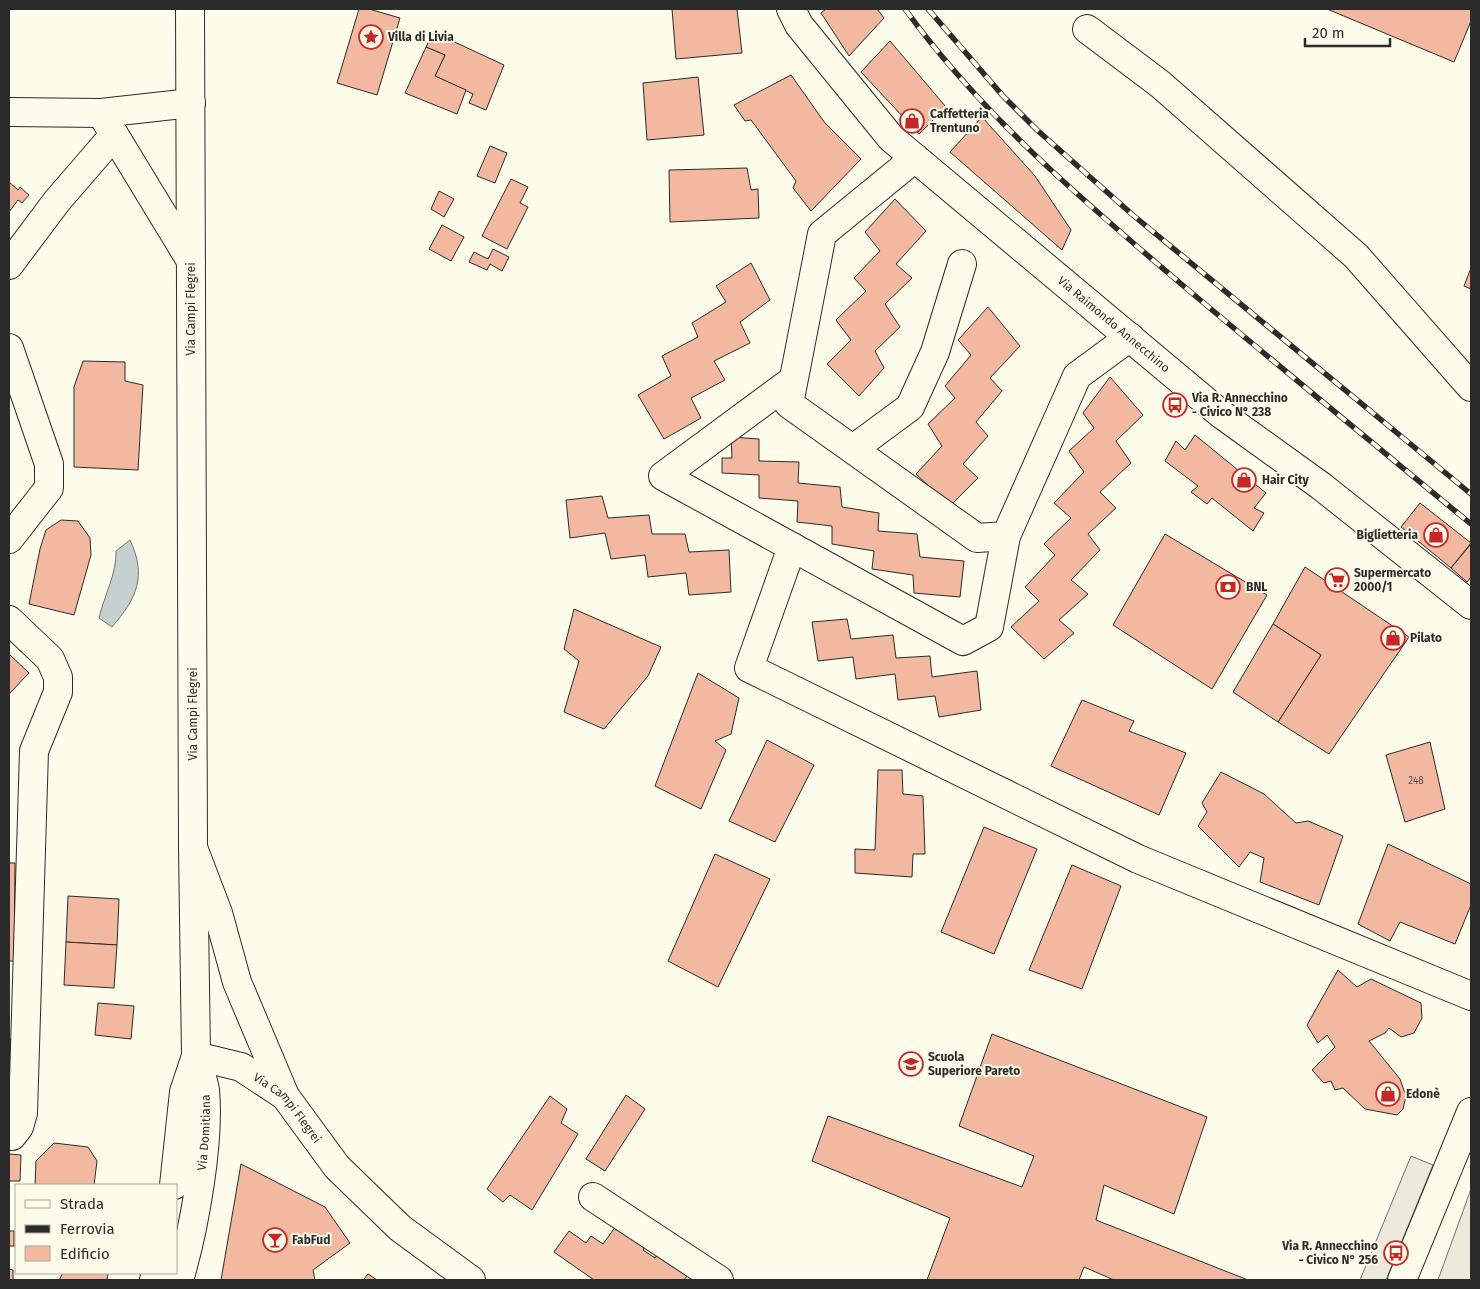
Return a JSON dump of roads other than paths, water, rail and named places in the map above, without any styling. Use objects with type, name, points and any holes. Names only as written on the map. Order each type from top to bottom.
[{"type":"street","name":"Via Campi Flegrei","points":[[190,9],[193,848],[196,1056],[241,1067],[285,1096],[337,1167],[400,1228],[472,1280]]},
{"type":"street","name":"Via Raimondo Annecchino","points":[[791,9],[799,25],[891,138],[1221,414],[1321,486],[1471,605]]},
{"type":"street","points":[[1087,29],[1160,84],[1356,256],[1471,387]]},
{"type":"street","points":[[9,112],[107,124],[191,103]]},
{"type":"street","points":[[107,124],[191,261]]},
{"type":"street","points":[[9,265],[57,202],[107,124]]},
{"type":"street","points":[[915,158],[822,234],[789,404],[977,538],[1006,536]]},
{"type":"street","points":[[853,449],[910,407],[935,352],[962,264]]},
{"type":"street","points":[[793,380],[663,476],[963,641],[990,627],[1006,536],[1077,376],[1130,337]]},
{"type":"street","points":[[9,348],[48,464],[49,488],[9,539]]},
{"type":"street","points":[[792,547],[749,668],[1138,859],[1471,996]]},
{"type":"street","points":[[9,620],[50,659],[58,677],[58,692],[34,751],[23,1113],[20,1127],[12,1136],[9,1136]]},
{"type":"street","points":[[193,848],[218,913],[237,982],[285,1096]]},
{"type":"street","name":"Via Domitiana","points":[[174,1184],[184,1092],[196,1056]]},
{"type":"street","name":"Via Domitiana","points":[[178,1280],[199,1183],[204,1129],[205,1089],[196,1056]]},
{"type":"street","points":[[1402,1280],[1471,1112]]},
{"type":"street","points":[[593,1197],[719,1280]]},
{"type":"railway","points":[[905,9],[966,84],[999,120],[1070,187],[1216,313],[1471,524]]},
{"type":"railway","points":[[928,9],[1003,96],[1037,130],[1134,216],[1471,494]]},
{"type":"place","name":"Villa di Livia","points":[[371,37]]},
{"type":"place","name":"Caffetteria Trentuno","points":[[912,121]]},
{"type":"place","name":"Via R. Annecchino - Civico N° 238","points":[[1175,405]]},
{"type":"place","name":"Hair City","points":[[1244,480]]},
{"type":"place","name":"Biglietteria","points":[[1436,535]]},
{"type":"place","name":"Supermercato 2000/1","points":[[1337,580]]},
{"type":"place","name":"BNL","points":[[1228,587]]},
{"type":"place","name":"Pilato","points":[[1393,638]]},
{"type":"place","name":"Scuola Superiore Pareto","points":[[911,1064]]},
{"type":"place","name":"Edonè","points":[[1388,1094]]},
{"type":"place","name":"FabFud","points":[[275,1240]]},
{"type":"place","name":"Via R. Annecchino - Civico N° 256","points":[[1396,1253]]}]
